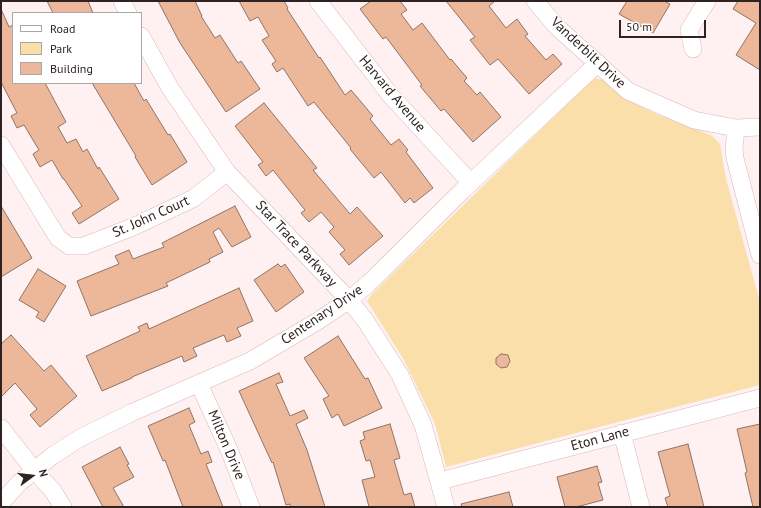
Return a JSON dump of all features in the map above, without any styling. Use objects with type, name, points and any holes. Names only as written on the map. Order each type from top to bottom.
[{"type":"street","points":[[122,1],[128,12]]},
{"type":"street","name":"Harvard Avenue","points":[[318,1],[391,96],[471,183]]},
{"type":"street","name":"Vanderbilt Drive","points":[[535,1],[558,27],[628,91],[694,120],[736,128],[760,127]]},
{"type":"street","points":[[693,49],[689,30],[707,1]]},
{"type":"street","name":"Star Trace Parkway","points":[[142,38],[170,88],[227,172],[349,300],[365,320],[400,375],[423,425],[446,507]]},
{"type":"street","name":"Centenary Drive","points":[[1,503],[19,483],[34,470],[52,456],[80,438],[134,412],[250,361],[306,328],[349,300],[369,283],[471,183],[598,63]]},
{"type":"street","points":[[736,128],[734,149],[735,158],[760,255]]},
{"type":"street","name":"St. John Court","points":[[1,145],[58,238],[68,246],[84,246],[135,226],[174,208],[194,198],[227,172]]},
{"type":"street","name":"Milton Drive","points":[[199,384],[230,452],[251,507]]},
{"type":"street","name":"Eton Lane","points":[[440,482],[760,398]]},
{"type":"street","points":[[1,428],[34,470],[53,491],[63,507]]},
{"type":"street","points":[[622,433],[641,507]]},
{"type":"green space","points":[[594,78],[605,80],[628,100],[658,115],[685,124],[712,136],[720,144],[726,179],[760,302],[760,385],[446,467],[435,424],[404,360],[367,301],[372,294]]},
{"type":"building","points":[[47,1],[88,1],[93,12],[52,12]]},
{"type":"building","points":[[158,1],[195,1],[201,16],[215,38],[220,35],[238,63],[241,61],[260,89],[226,112],[180,43]]},
{"type":"building","points":[[239,1],[284,1],[288,8],[287,9],[345,95],[351,90],[373,116],[370,119],[391,145],[399,139],[408,150],[406,152],[433,188],[414,203],[410,198],[405,203],[381,172],[374,178],[314,102],[308,106],[283,68],[277,72],[272,64],[276,61],[262,40],[269,36],[258,17],[250,21]]},
{"type":"building","points":[[371,1],[400,1],[407,10],[401,14],[413,30],[422,23],[450,60],[451,59],[467,78],[464,81],[477,95],[480,92],[501,117],[473,142],[444,109],[441,111],[420,86],[422,85],[386,37],[383,39],[360,9]]},
{"type":"building","points":[[446,1],[495,1],[489,6],[506,28],[517,19],[528,34],[525,36],[546,60],[553,54],[562,64],[529,94],[498,59],[490,65],[470,40],[475,37]]},
{"type":"building","points":[[627,1],[664,1],[670,4],[653,33],[619,14]]},
{"type":"building","points":[[738,1],[760,1],[760,70],[736,55],[756,23],[733,9]]},
{"type":"building","points":[[1,9],[9,27],[12,26],[12,84],[46,84],[66,122],[58,127],[67,143],[76,139],[83,152],[87,149],[98,169],[99,167],[119,199],[79,224],[72,213],[82,206],[52,160],[40,167],[33,154],[39,150],[24,125],[17,128],[11,116],[17,113],[1,82]]},
{"type":"building","points":[[93,84],[135,84],[144,101],[146,99],[187,162],[152,185],[135,157],[136,156]]},
{"type":"building","points":[[264,103],[317,168],[313,170],[350,214],[357,207],[383,236],[349,265],[340,254],[345,250],[329,232],[334,227],[321,212],[309,222],[301,213],[305,210],[273,170],[266,176],[258,165],[263,162],[235,126]]},
{"type":"building","points":[[1,206],[32,258],[1,277]]},
{"type":"building","points":[[235,206],[251,237],[232,247],[219,228],[213,232],[223,252],[209,259],[210,262],[166,283],[168,286],[91,316],[77,281],[119,264],[115,256],[129,250],[133,259],[164,247],[162,243]]},
{"type":"building","points":[[278,264],[281,267],[285,264],[304,292],[276,312],[254,280]]},
{"type":"building","points":[[38,269],[66,286],[44,322],[36,317],[39,312],[19,300]]},
{"type":"building","points":[[239,288],[253,321],[237,328],[241,336],[227,342],[224,335],[193,348],[197,356],[184,362],[182,356],[102,391],[86,356],[140,331],[138,327],[147,323],[149,329]]},
{"type":"building","points":[[11,335],[44,371],[51,365],[77,396],[40,427],[30,415],[37,409],[15,383],[1,397],[1,344]]},
{"type":"building","points":[[338,336],[365,379],[368,378],[382,408],[344,426],[338,414],[332,418],[323,399],[329,396],[304,358]]},
{"type":"building","points":[[501,354],[508,355],[510,361],[507,367],[501,368],[496,364],[496,358]]},
{"type":"building","points":[[279,373],[283,382],[276,384],[290,416],[304,410],[308,418],[296,424],[307,450],[325,507],[290,507],[290,504],[286,505],[273,462],[272,463],[239,391]]},
{"type":"building","points":[[189,408],[195,422],[189,425],[201,454],[208,451],[212,462],[206,464],[223,507],[183,507],[165,460],[163,461],[148,426]]},
{"type":"building","points":[[390,424],[400,458],[394,460],[404,495],[411,493],[415,507],[369,507],[362,480],[375,477],[370,460],[366,461],[360,441],[365,439],[363,432]]},
{"type":"building","points":[[760,424],[760,507],[753,507],[737,429]]},
{"type":"building","points":[[688,444],[704,507],[668,507],[665,498],[670,496],[658,452]]},
{"type":"building","points":[[120,447],[129,464],[127,465],[134,477],[113,488],[124,507],[103,507],[82,467]]},
{"type":"building","points":[[597,466],[602,482],[598,483],[603,500],[576,507],[565,507],[557,477]]},
{"type":"building","points":[[509,492],[513,507],[462,507],[461,504]]}]
